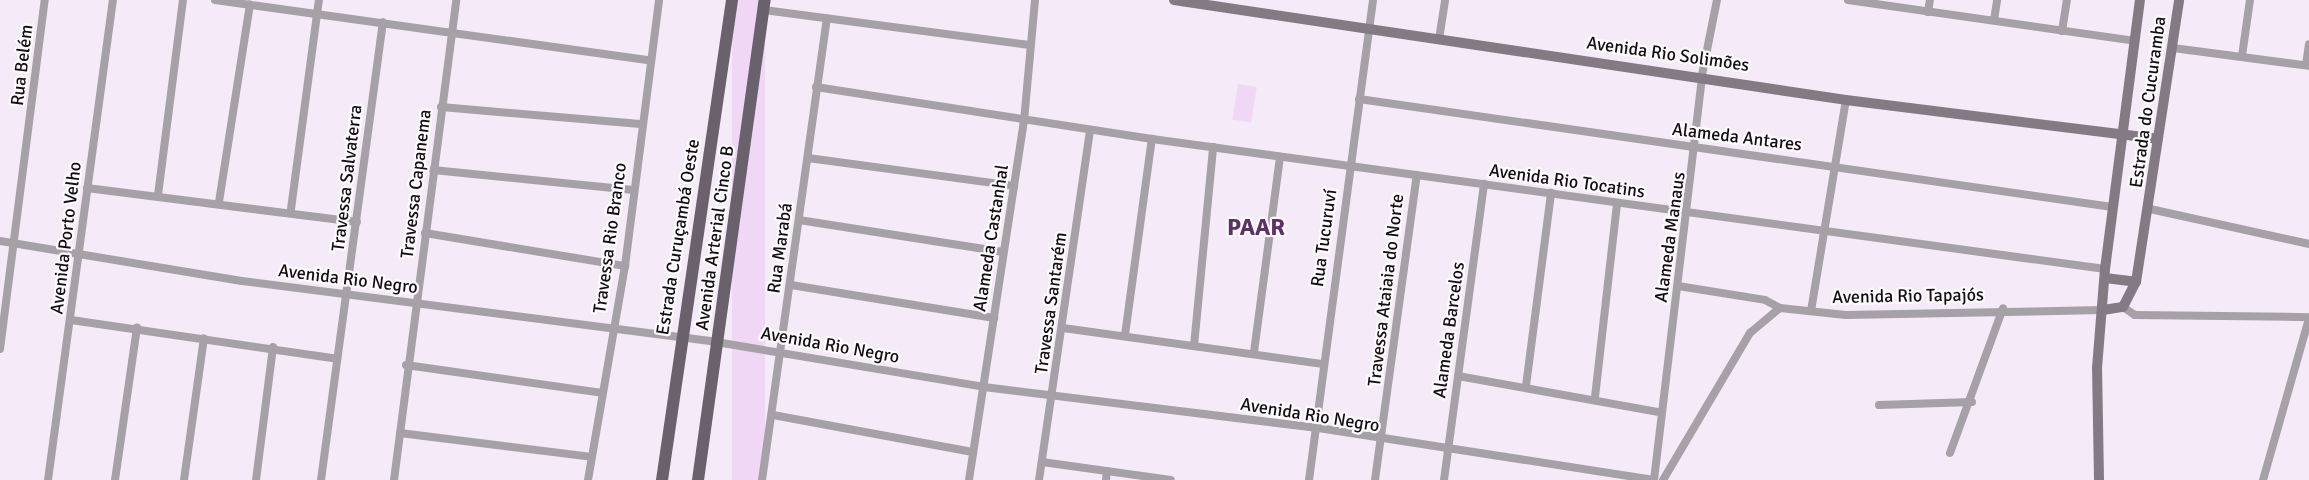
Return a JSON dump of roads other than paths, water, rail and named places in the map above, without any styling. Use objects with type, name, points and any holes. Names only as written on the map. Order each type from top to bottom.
[{"type":"main road","name":"Estrada Curuçambá Oeste","points":[[662,480],[732,0]]},
{"type":"main road","name":"Avenida Rio Solimões","points":[[1174,0],[1702,75],[1846,100],[2158,139]]},
{"type":"main road","name":"Estrada do Cucuramba","points":[[2098,480],[2105,273],[2140,0]]},
{"type":"main road","name":"Estrada do Cucuramba","points":[[2122,307],[2136,282],[2150,209],[2179,0]]},
{"type":"main road","name":"Avenida Arterial Cinco B","points":[[698,480],[765,5]]},
{"type":"main road","points":[[2105,273],[2136,282]]},
{"type":"main road","points":[[2103,310],[2122,307]]},
{"type":"street","name":"Rua Belém","points":[[0,349],[45,0]]},
{"type":"street","name":"Avenida Porto Velho","points":[[48,480],[71,320],[76,255],[113,0]]},
{"type":"street","points":[[158,195],[183,0]]},
{"type":"street","points":[[215,0],[649,60]]},
{"type":"street","points":[[291,209],[319,0]]},
{"type":"street","name":"Travessa Capanema","points":[[394,480],[406,365],[456,0]]},
{"type":"street","name":"Travessa Rio Branco","points":[[588,480],[625,266],[640,124],[659,0]]},
{"type":"street","name":"Alameda Castanhal","points":[[969,480],[1024,121],[1035,0]]},
{"type":"street","name":"Rua Tucuruví","points":[[1309,480],[1312,427],[1373,0]]},
{"type":"street","points":[[1439,39],[1445,0]]},
{"type":"street","name":"Alameda Manaus","points":[[1654,480],[1659,411],[1697,147],[1702,75],[1717,0]]},
{"type":"street","points":[[1848,0],[2135,41]]},
{"type":"street","points":[[1928,12],[1929,0]]},
{"type":"street","points":[[1994,20],[1997,0]]},
{"type":"street","points":[[2062,31],[2067,0]]},
{"type":"street","points":[[2242,56],[2250,0]]},
{"type":"street","points":[[219,202],[250,4]]},
{"type":"street","points":[[765,5],[827,19],[1030,45]]},
{"type":"street","name":"Rua Marabá","points":[[762,480],[773,415],[827,19]]},
{"type":"street","name":"Travessa Salvaterra","points":[[321,480],[383,22]]},
{"type":"street","points":[[2173,48],[2307,65],[2309,44]]},
{"type":"street","name":"Avenida Rio Tocatins","points":[[816,87],[1024,121],[1825,231],[2105,273]]},
{"type":"street","name":"Alameda Antares","points":[[1359,99],[1834,165],[2112,207]]},
{"type":"street","points":[[1811,311],[1846,100]]},
{"type":"street","points":[[441,107],[640,124]]},
{"type":"street","name":"Travessa Santarém","points":[[1039,480],[1063,328],[1090,130]]},
{"type":"street","points":[[1125,335],[1152,139]]},
{"type":"street","points":[[1194,346],[1213,147]]},
{"type":"street","points":[[1254,352],[1280,157]]},
{"type":"street","points":[[808,158],[1014,186]]},
{"type":"street","points":[[433,170],[633,190]]},
{"type":"street","name":"Travessa Ataiaia do Norte","points":[[1375,480],[1417,175]]},
{"type":"street","name":"Alameda Barcelos","points":[[1444,480],[1484,184]]},
{"type":"street","points":[[87,188],[291,209],[357,222]]},
{"type":"street","points":[[1526,386],[1551,193]]},
{"type":"street","points":[[1595,397],[1617,203]]},
{"type":"street","points":[[2150,209],[2309,244]]},
{"type":"street","points":[[799,220],[1004,252]]},
{"type":"street","points":[[425,232],[625,266]]},
{"type":"street","name":"Avenida Rio Negro","points":[[0,241],[76,255],[613,331],[780,351],[984,387],[1312,427],[1382,441],[1654,480]]},
{"type":"street","points":[[791,285],[994,318]]},
{"type":"street","name":"Avenida Rio Tapajós","points":[[1678,286],[1765,300],[1780,308],[1859,315],[2003,308],[2103,310]]},
{"type":"street","points":[[2122,307],[2135,315],[2309,318],[2263,480]]},
{"type":"street","points":[[1663,480],[1750,333],[1780,308]]},
{"type":"street","points":[[1950,453],[1972,402],[2003,308]]},
{"type":"street","points":[[71,320],[273,347],[337,359]]},
{"type":"street","points":[[116,480],[137,328]]},
{"type":"street","points":[[1063,328],[1254,352],[1322,364]]},
{"type":"street","points":[[184,480],[204,338]]},
{"type":"street","points":[[256,480],[273,347]]},
{"type":"street","points":[[406,365],[602,393]]},
{"type":"street","points":[[1458,376],[1595,397],[1659,411]]},
{"type":"street","points":[[1879,405],[1972,402]]},
{"type":"street","points":[[773,415],[973,452]]},
{"type":"street","points":[[400,433],[592,457]]},
{"type":"street","points":[[1042,462],[1171,480]]},
{"type":"street","points":[[1106,480],[1107,471]]},
{"type":"district","name":"PAAR","points":[[1256,228]]}]
